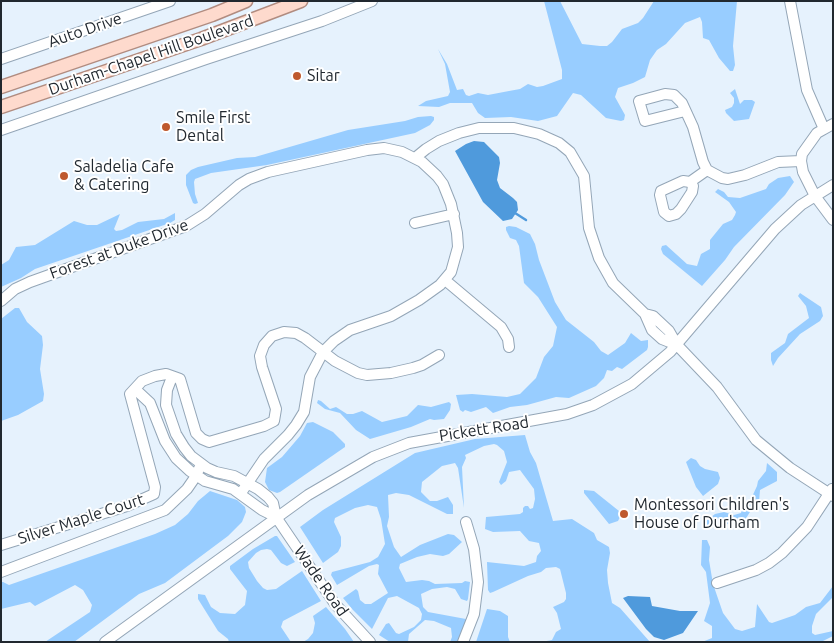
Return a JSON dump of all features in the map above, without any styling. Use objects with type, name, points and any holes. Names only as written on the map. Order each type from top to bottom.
[{"type":"main road","name":"Durham-Chapel Hill Boulevard","points":[[1,107],[210,36],[301,1]]},
{"type":"main road","name":"Durham-Chapel Hill Boulevard","points":[[1,87],[203,18],[244,2]]},
{"type":"main road","points":[[113,69],[122,60],[129,57],[236,18],[242,12],[244,2]]},
{"type":"street","name":"Auto Drive","points":[[1,59],[170,1]]},
{"type":"street","points":[[1,130],[322,21],[372,1]]},
{"type":"street","points":[[790,1],[807,90],[828,127],[818,133],[802,154],[803,172],[815,196],[833,220]]},
{"type":"street","points":[[686,111],[698,140],[703,162],[707,170],[714,175],[728,179],[745,175],[778,162],[801,160]]},
{"type":"street","points":[[415,158],[439,141],[479,128],[514,128],[539,134],[560,143],[570,152],[584,176],[589,228],[600,258],[613,283],[645,314],[652,330],[662,339],[677,344]]},
{"type":"street","name":"Forest at Duke Drive","points":[[1,301],[16,289],[36,279],[186,226],[205,214],[249,179],[268,172],[384,148],[402,152],[415,158],[430,169],[443,184],[454,214],[458,247],[456,260],[451,272],[432,291],[399,313],[350,330],[334,341],[323,352],[310,378],[304,412],[288,436],[264,459],[241,493]]},
{"type":"street","points":[[690,182],[707,170]]},
{"type":"street","name":"Pickett Road","points":[[105,642],[308,495],[390,449],[435,437],[567,414],[593,405],[632,384],[677,344],[775,229],[801,205],[833,184]]},
{"type":"street","points":[[415,223],[454,214]]},
{"type":"street","points":[[445,280],[501,327],[508,339],[509,347]]},
{"type":"street","points":[[645,314],[653,316],[669,331],[677,344],[717,387],[756,440],[790,468],[832,493],[807,527],[782,553],[756,570],[717,583]]},
{"type":"street","points":[[652,330],[660,322]]},
{"type":"street","points":[[276,517],[262,510],[241,493],[196,476],[176,458],[165,441],[150,403],[135,388],[142,382],[155,376],[166,374],[180,379],[196,433],[202,439],[209,442],[264,426],[274,421],[276,409],[260,356],[264,345],[272,336],[284,332],[296,333],[358,373],[384,374],[414,368],[440,355]]},
{"type":"street","points":[[172,377],[167,390],[166,404],[176,434],[190,456],[216,472],[234,476],[258,489],[273,503],[276,517]]},
{"type":"street","name":"Silver Maple Court","points":[[1,545],[127,506],[154,494],[155,487],[130,394],[135,388]]},
{"type":"street","points":[[1,572],[158,514],[181,496],[196,476],[201,464]]},
{"type":"street","name":"Wade Road","points":[[276,517],[335,604],[370,642]]},
{"type":"street","points":[[463,642],[474,614],[478,582],[474,549],[466,522]]},
{"type":"shaded area","points":[[544,1],[560,1],[582,44],[607,46],[622,29],[638,23],[654,1],[737,1],[733,46],[735,65],[733,71],[730,71],[719,58],[709,40],[703,38],[700,17],[685,23],[666,44],[657,50],[650,60],[645,77],[618,88],[615,97],[625,115],[624,120],[621,121],[606,118],[581,95],[573,93],[557,116],[538,121],[511,117],[485,118],[478,113],[472,103],[450,103],[439,107],[418,106],[426,101],[448,96],[450,92],[445,64],[438,49],[447,64],[457,90],[463,89],[466,95],[469,96],[478,93],[488,95],[520,89],[528,84],[537,87],[543,86],[562,79],[562,70]]},
{"type":"shaded area","points":[[735,89],[740,104],[744,100],[755,102],[749,119],[734,121],[726,113],[725,110],[732,107],[734,103],[734,98],[730,93]]},
{"type":"shaded area","points":[[434,117],[434,120],[430,125],[415,133],[267,165],[211,173],[195,179],[195,194],[198,203],[195,204],[186,185],[186,175],[198,167],[237,158],[255,157],[348,130]]},
{"type":"shaded area","points":[[474,141],[484,142],[499,157],[500,163],[497,180],[500,188],[517,202],[518,210],[512,219],[503,221],[483,202],[455,151]]},
{"type":"shaded area","points":[[790,176],[794,182],[785,195],[734,247],[702,286],[663,254],[662,246],[666,245],[687,264],[697,266],[701,254],[710,249],[710,240],[723,224],[732,220],[736,212],[729,202],[715,192],[718,189],[728,197],[740,198],[766,189],[769,184],[778,178]]},
{"type":"shaded area","points":[[175,213],[175,220],[170,223],[35,269],[1,287],[1,265],[9,260],[16,247],[35,245],[74,221],[87,225],[97,225],[120,214],[114,229],[116,231],[138,222],[164,219]]},
{"type":"shaded area","points":[[506,227],[516,227],[530,234],[555,302],[566,320],[594,342],[601,351],[608,355],[625,343],[631,333],[641,341],[648,340],[648,347],[647,350],[622,369],[617,367],[612,371],[607,370],[604,378],[596,386],[569,398],[556,397],[527,405],[510,407],[493,413],[486,407],[471,412],[465,410],[463,412],[460,410],[456,395],[472,394],[507,397],[520,394],[536,378],[544,357],[553,346],[557,327],[538,297],[524,283],[519,246],[516,240],[510,238],[506,230]]},
{"type":"shaded area","points":[[800,293],[821,307],[823,316],[820,321],[800,334],[773,366],[771,353],[785,343],[788,334],[809,318],[806,306],[798,296]]},
{"type":"shaded area","points":[[15,308],[19,308],[27,322],[42,336],[43,345],[40,369],[44,394],[43,401],[18,415],[1,421],[1,319]]},
{"type":"shaded area","points":[[318,400],[330,409],[336,407],[347,414],[362,411],[382,422],[407,416],[418,405],[431,407],[449,402],[451,404],[450,410],[444,419],[430,419],[411,427],[370,439],[356,430],[340,413],[325,409],[317,403]]},
{"type":"shaded area","points":[[313,422],[333,432],[345,444],[345,447],[280,492],[277,493],[269,490],[265,482],[267,468],[282,457],[300,436],[307,423]]},
{"type":"shaded area","points":[[525,435],[530,452],[536,463],[553,521],[572,519],[594,533],[597,540],[609,547],[610,553],[607,570],[612,603],[620,608],[650,642],[541,642],[552,640],[556,632],[561,629],[557,613],[553,607],[564,602],[566,593],[560,569],[556,567],[546,568],[541,572],[490,593],[488,590],[487,562],[524,566],[536,562],[537,556],[541,551],[539,543],[529,541],[520,531],[493,532],[485,529],[486,517],[520,514],[525,506],[528,506],[530,509],[533,508],[535,499],[534,489],[520,470],[509,472],[506,481],[501,485],[499,482],[507,462],[504,451],[494,444],[484,446],[465,455],[466,458],[462,467],[464,508],[458,468],[455,463],[442,466],[422,482],[421,492],[430,501],[437,501],[448,497],[453,505],[453,514],[447,514],[409,495],[396,493],[388,495],[389,517],[387,526],[394,547],[401,557],[420,545],[448,534],[454,535],[462,542],[449,554],[443,556],[430,554],[417,557],[400,564],[399,568],[406,582],[422,580],[435,584],[470,582],[467,601],[461,599],[455,589],[447,587],[432,589],[421,594],[423,607],[428,612],[466,619],[457,642],[450,642],[452,637],[451,628],[434,621],[425,620],[409,634],[408,642],[390,642],[379,635],[386,624],[389,623],[396,633],[399,634],[414,627],[421,620],[422,614],[419,608],[397,596],[388,598],[372,629],[343,598],[356,589],[360,600],[365,604],[371,604],[388,593],[378,574],[379,565],[369,566],[337,585],[331,575],[332,572],[370,562],[378,557],[385,544],[377,507],[368,505],[355,508],[335,518],[334,522],[341,537],[341,546],[338,552],[323,563],[300,527],[323,510],[415,453],[475,439]]},
{"type":"shaded area","points":[[691,458],[696,460],[705,469],[718,472],[720,478],[718,484],[703,496],[696,487],[686,462]]},
{"type":"shaded area","points":[[767,463],[777,472],[777,481],[760,490],[759,502],[753,507],[745,520],[713,526],[708,529],[706,521],[715,514],[724,512],[734,515],[741,513],[744,502],[751,499],[758,481],[766,471]]},
{"type":"shaded area","points":[[584,490],[594,491],[619,511],[620,517],[618,521],[609,524],[584,493]]},
{"type":"shaded area","points":[[210,491],[237,500],[245,507],[246,512],[242,522],[228,536],[165,583],[139,594],[74,642],[45,642],[90,612],[92,605],[83,590],[75,585],[35,606],[30,602],[1,609],[1,582],[9,585],[155,534],[175,525]]},
{"type":"shaded area","points":[[277,536],[295,562],[287,566],[281,563],[271,550],[261,550],[248,562],[249,568],[257,581],[267,590],[276,589],[302,571],[321,601],[283,621],[281,627],[291,642],[229,642],[218,631],[198,599],[198,594],[205,595],[211,607],[220,613],[235,614],[245,605],[247,591],[230,569],[230,566]]},
{"type":"shaded area","points":[[702,540],[707,540],[710,547],[709,560],[713,584],[723,613],[735,629],[742,631],[755,627],[757,604],[769,622],[772,623],[795,615],[806,607],[820,603],[833,586],[833,597],[816,614],[812,633],[815,635],[833,631],[833,636],[821,642],[702,642],[712,638],[712,626],[704,621],[710,603],[706,572],[701,565]]},
{"type":"shaded area","points":[[628,596],[650,597],[652,606],[680,611],[698,611],[683,633],[664,640],[654,637],[646,629],[623,598]]},
{"type":"shaded area","points":[[326,607],[354,642],[303,642],[313,633],[315,623],[313,616]]},
{"type":"shaded area","points":[[487,609],[500,611],[508,616],[508,637],[510,642],[476,642]]},
{"type":"waterway","points":[[515,213],[526,220]]},
{"type":"place","name":"Sitar","points":[[297,76]]},
{"type":"place","name":"Smile First Dental","points":[[166,127]]},
{"type":"place","name":"Saladelia Cafe & Catering","points":[[64,176]]},
{"type":"place","name":"Montessori Children's House of Durham","points":[[624,514]]}]
